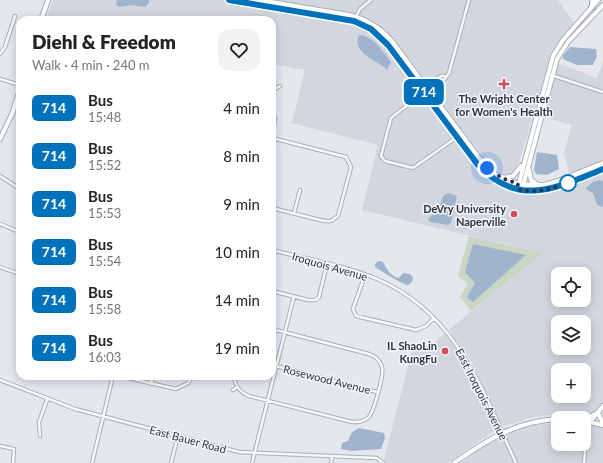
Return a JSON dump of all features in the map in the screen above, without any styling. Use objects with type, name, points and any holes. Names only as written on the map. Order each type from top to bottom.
[{"type":"highway","points":[[592,7],[593,0]]},
{"type":"street","points":[[42,16],[48,0]]},
{"type":"street","points":[[229,0],[253,2],[355,19]]},
{"type":"street","points":[[259,0],[355,19],[371,29],[381,37],[482,162],[502,178],[521,185],[540,186],[558,181],[603,163]]},
{"type":"street","points":[[355,19],[360,9],[371,0]]},
{"type":"street","points":[[457,137],[413,168],[385,161],[380,154],[391,118],[426,91],[428,86],[441,76],[445,76],[451,68],[468,0]]},
{"type":"street","points":[[519,190],[529,164],[553,56],[560,45],[598,0]]},
{"type":"street","points":[[521,185],[524,163],[549,75],[564,46],[603,5]]},
{"type":"street","points":[[0,54],[5,47],[14,16]]},
{"type":"street","points":[[549,75],[603,92]]},
{"type":"street","points":[[0,79],[16,84]]},
{"type":"street","points":[[276,88],[280,86]]},
{"type":"street","points":[[426,91],[457,137],[486,173],[502,184],[519,190],[533,192],[548,190],[603,169]]},
{"type":"street","points":[[0,139],[16,101]]},
{"type":"street","points":[[276,139],[346,157],[351,165],[336,218],[331,221],[324,221],[276,209]]},
{"type":"street","points":[[502,178],[513,176],[524,163]]},
{"type":"street","points":[[529,164],[530,179],[540,186]]},
{"type":"street","points":[[0,176],[16,186]]},
{"type":"street","points":[[294,213],[300,190]]},
{"type":"street","points":[[0,224],[16,231]]},
{"type":"street","name":"Iroquois Avenue","points":[[276,251],[365,275],[389,285],[406,295],[444,328]]},
{"type":"street","points":[[276,292],[316,300],[319,297],[327,264]]},
{"type":"street","points":[[0,268],[16,273]]},
{"type":"street","points":[[365,275],[353,309],[356,316],[416,330],[426,326],[434,318]]},
{"type":"street","points":[[276,366],[294,296]]},
{"type":"street","name":"East Iroquois Avenue","points":[[444,328],[471,367],[516,463]]},
{"type":"street","points":[[235,380],[237,387],[245,394],[267,401],[356,422],[364,420],[370,415],[382,375],[382,366],[379,360],[372,355],[276,330]]},
{"type":"street","name":"Rosewood Avenue","points":[[276,366],[377,392]]},
{"type":"street","name":"East Bauer Road","points":[[0,380],[47,400],[178,436],[254,454],[376,458],[383,462]]},
{"type":"street","points":[[92,463],[102,416],[112,380]]},
{"type":"street","points":[[135,380],[176,389],[183,387],[191,380]]},
{"type":"street","points":[[151,384],[152,380]]},
{"type":"street","points":[[252,463],[272,380]]},
{"type":"street","points":[[233,390],[237,387]]},
{"type":"street","points":[[40,436],[39,422],[47,400]]},
{"type":"street","points":[[591,421],[603,406]]},
{"type":"street","points":[[591,416],[598,413]]},
{"type":"street","points":[[598,413],[603,424]]},
{"type":"street","points":[[454,463],[502,432],[527,423],[551,420]]},
{"type":"street","points":[[591,422],[603,424]]},
{"type":"street","points":[[171,463],[178,436]]},
{"type":"street","points":[[0,446],[14,449],[13,463]]},
{"type":"street","points":[[584,463],[585,451]]},
{"type":"street","points":[[331,463],[332,457]]},
{"type":"shaded area","points":[[53,0],[220,0],[353,22],[373,32],[384,42],[476,165],[494,181],[526,194],[542,193],[555,190],[603,170],[603,402],[600,406],[591,414],[591,411],[551,411],[551,415],[525,419],[505,426],[502,425],[472,362],[449,330],[542,253],[362,210],[378,145],[292,123],[305,70],[276,65],[276,16],[47,16]]},
{"type":"shaded area","points":[[269,0],[558,0],[575,24],[559,41],[552,53],[517,169],[514,173],[506,175],[494,170],[485,163],[391,38],[364,18]]},
{"type":"shaded area","points":[[603,61],[603,162],[570,175],[564,153],[572,125],[542,117],[557,63],[597,78]]},
{"type":"shaded area","points":[[445,333],[468,366],[497,429],[448,463],[383,463],[413,347],[425,350]]},
{"type":"shaded area","points":[[551,424],[551,451],[591,451],[591,426],[603,428],[603,463],[461,463],[483,446],[533,425]]},
{"type":"green space","points":[[469,236],[543,253],[471,311],[460,297],[468,284],[458,276]]},
{"type":"water","points":[[117,0],[149,0],[149,3],[145,7],[131,5],[119,7],[116,5]]},
{"type":"water","points":[[359,35],[373,41],[391,62],[387,70],[362,52],[358,42]]},
{"type":"water","points":[[570,47],[596,49],[597,56],[593,65],[577,65],[563,59],[563,56]]},
{"type":"water","points":[[537,152],[557,155],[559,169],[547,175],[536,174],[534,170]]},
{"type":"water","points":[[600,180],[603,182],[603,207],[597,205],[593,193],[586,188],[593,182]]},
{"type":"water","points":[[448,193],[457,196],[451,223],[448,225],[430,222],[428,219],[438,210],[443,196]]},
{"type":"water","points":[[473,244],[526,255],[473,302],[467,297],[475,283],[465,272]]},
{"type":"water","points":[[378,261],[383,262],[389,272],[396,277],[399,278],[403,273],[410,274],[413,278],[412,282],[408,285],[405,284],[375,267],[375,264]]},
{"type":"water","points":[[359,428],[384,433],[385,438],[381,449],[352,451],[341,449],[342,443],[348,441],[352,432]]},
{"type":"bus line","name":"714","points":[[229,0],[351,20],[371,29],[388,45],[478,165],[492,178],[502,184],[527,191],[543,191],[603,169]]},
{"type":"place","name":"The Wright Center for Women's Health","points":[[504,84]]},
{"type":"place","name":"DeVry University Naperville","points":[[514,214]]},
{"type":"place","name":"IL ShaoLin KungFu","points":[[445,351]]},
{"type":"route","points":[[487,168],[502,178],[518,184],[517,189],[522,190],[533,192],[543,191],[568,183]]}]
